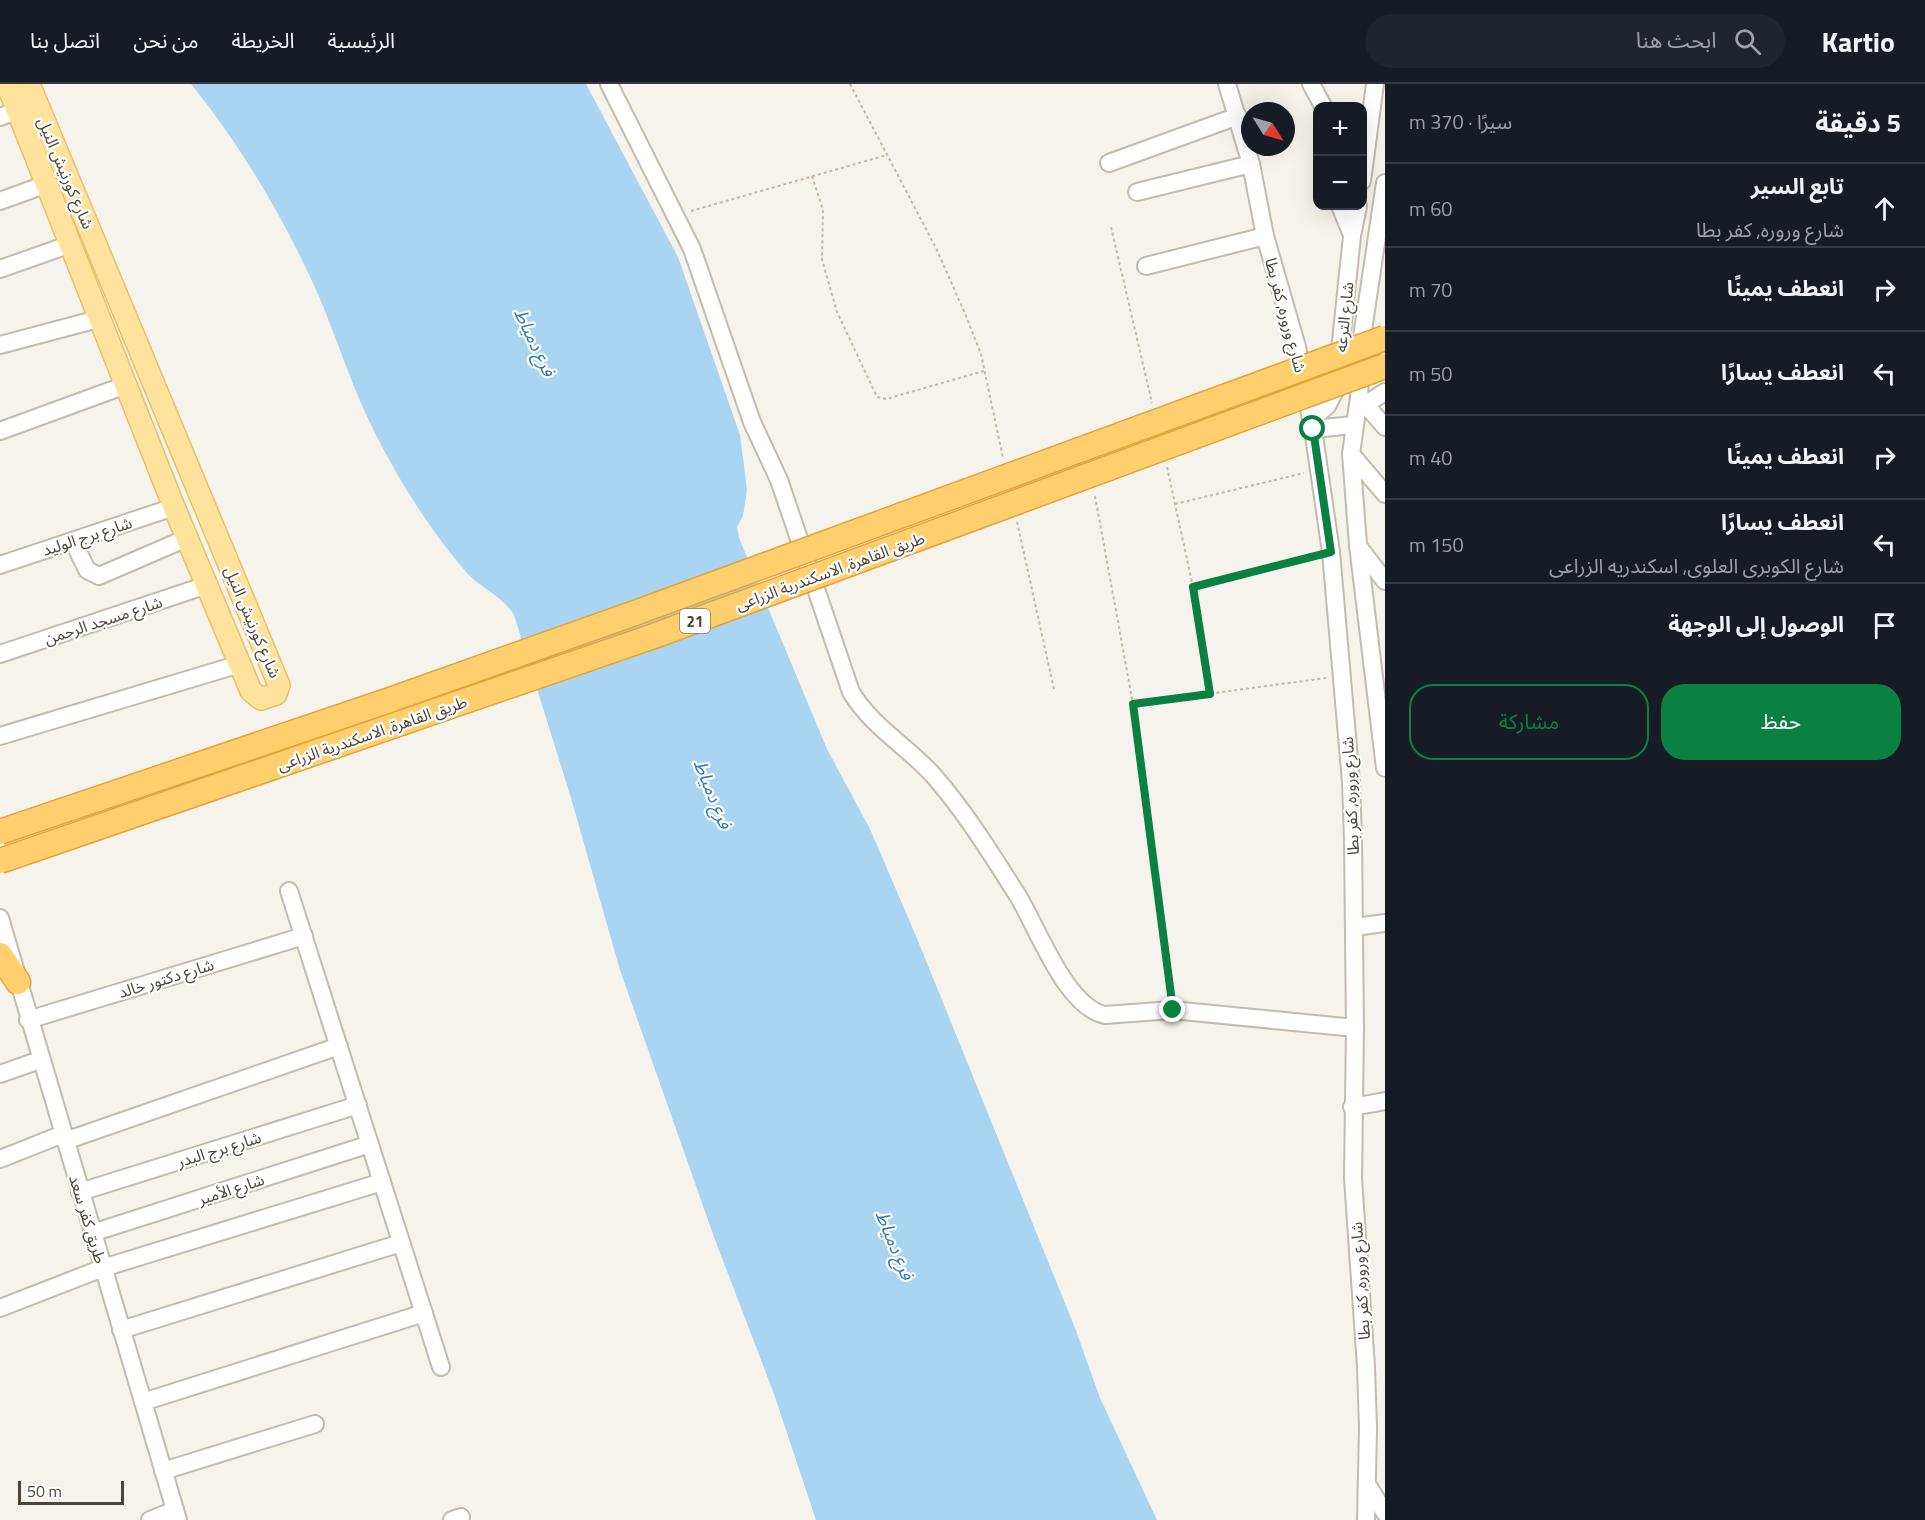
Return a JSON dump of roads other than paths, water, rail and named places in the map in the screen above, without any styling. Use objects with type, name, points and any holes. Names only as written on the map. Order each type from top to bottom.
[{"type":"highway","name":"طريق القاهرة, الاسكندرية الزراعى","points":[[0,832],[375,705],[635,613],[1385,338]]},
{"type":"highway","name":"طريق القاهرة, الاسكندرية الزراعى","points":[[0,861],[633,644],[1385,366]]},
{"type":"highway","points":[[0,955],[18,982]]},
{"type":"main road","name":"شارع كورنيش النيل","points":[[7,84],[10,114],[47,184],[174,507],[251,691],[261,699],[279,691],[274,674],[29,84]]},
{"type":"main road","points":[[97,314],[118,298]]},
{"type":"street","points":[[609,84],[676,216],[701,272],[752,422],[779,480],[851,692],[862,710],[933,776],[956,804],[988,848],[1055,964],[1080,1001],[1096,1013],[1105,1015],[1173,1010],[1355,1028]]},
{"type":"street","name":"شارع وروره, كفر بطا","points":[[1227,84],[1251,164],[1265,236],[1297,348],[1320,469],[1331,552],[1351,782],[1355,927],[1353,1178],[1367,1377],[1366,1520]]},
{"type":"street","points":[[1311,84],[1321,102]]},
{"type":"street","points":[[1365,156],[1375,84]]},
{"type":"street","points":[[1109,163],[1238,116]]},
{"type":"street","points":[[1137,192],[1251,164]]},
{"type":"street","name":"شارع الترعه","points":[[1385,183],[1362,337],[1362,400],[1354,425],[1351,454],[1358,545],[1385,768]]},
{"type":"street","points":[[0,201],[47,184]]},
{"type":"street","points":[[1342,210],[1352,236]]},
{"type":"street","name":"شارع الترعه","points":[[1312,424],[1327,406],[1336,388],[1352,236],[1357,210]]},
{"type":"street","points":[[1146,267],[1265,236]]},
{"type":"street","points":[[0,269],[71,244]]},
{"type":"street","points":[[0,345],[97,314]]},
{"type":"street","points":[[0,431],[126,385]]},
{"type":"street","points":[[1385,392],[1362,400],[1385,427]]},
{"type":"street","points":[[1312,424],[1354,425]]},
{"type":"street","points":[[1351,454],[1385,494]]},
{"type":"street","name":"شارع برج الوليد","points":[[0,565],[174,507]]},
{"type":"street","points":[[73,540],[87,570],[99,576],[187,538]]},
{"type":"street","points":[[1358,545],[1385,581]]},
{"type":"street","name":"شارع مسجد الرحمن","points":[[0,654],[207,585]]},
{"type":"street","points":[[0,736],[240,664]]},
{"type":"street","points":[[289,891],[441,1367]]},
{"type":"street","name":"طريق كفر سعد","points":[[0,918],[28,1020],[176,1515]]},
{"type":"street","points":[[1355,927],[1385,923]]},
{"type":"street","name":"شارع دكتور خالد","points":[[28,1020],[304,936]]},
{"type":"street","points":[[0,1159],[339,1046]]},
{"type":"street","points":[[0,1074],[40,1060]]},
{"type":"street","points":[[1352,1107],[1385,1101]]},
{"type":"street","name":"شارع برج البدر","points":[[80,1192],[358,1105]]},
{"type":"street","name":"شارع الأمير","points":[[92,1233],[370,1144]]},
{"type":"street","points":[[0,1308],[102,1268],[382,1182]]},
{"type":"street","points":[[121,1330],[401,1243]]},
{"type":"street","points":[[143,1402],[424,1313]]},
{"type":"street","points":[[163,1471],[315,1424]]},
{"type":"street","points":[[1367,1483],[1385,1513]]},
{"type":"street","points":[[150,1520],[176,1515]]},
{"type":"water","name":"فرع دمياط","points":[[191,84],[586,84],[678,257],[740,435],[747,490],[743,516],[737,527],[739,538],[827,749],[870,829],[916,936],[1075,1328],[1100,1398],[1157,1520],[816,1520],[774,1394],[714,1237],[620,970],[571,798],[514,615],[504,603],[467,573],[429,525],[407,490],[368,420],[318,294],[277,212],[228,133]]}]
